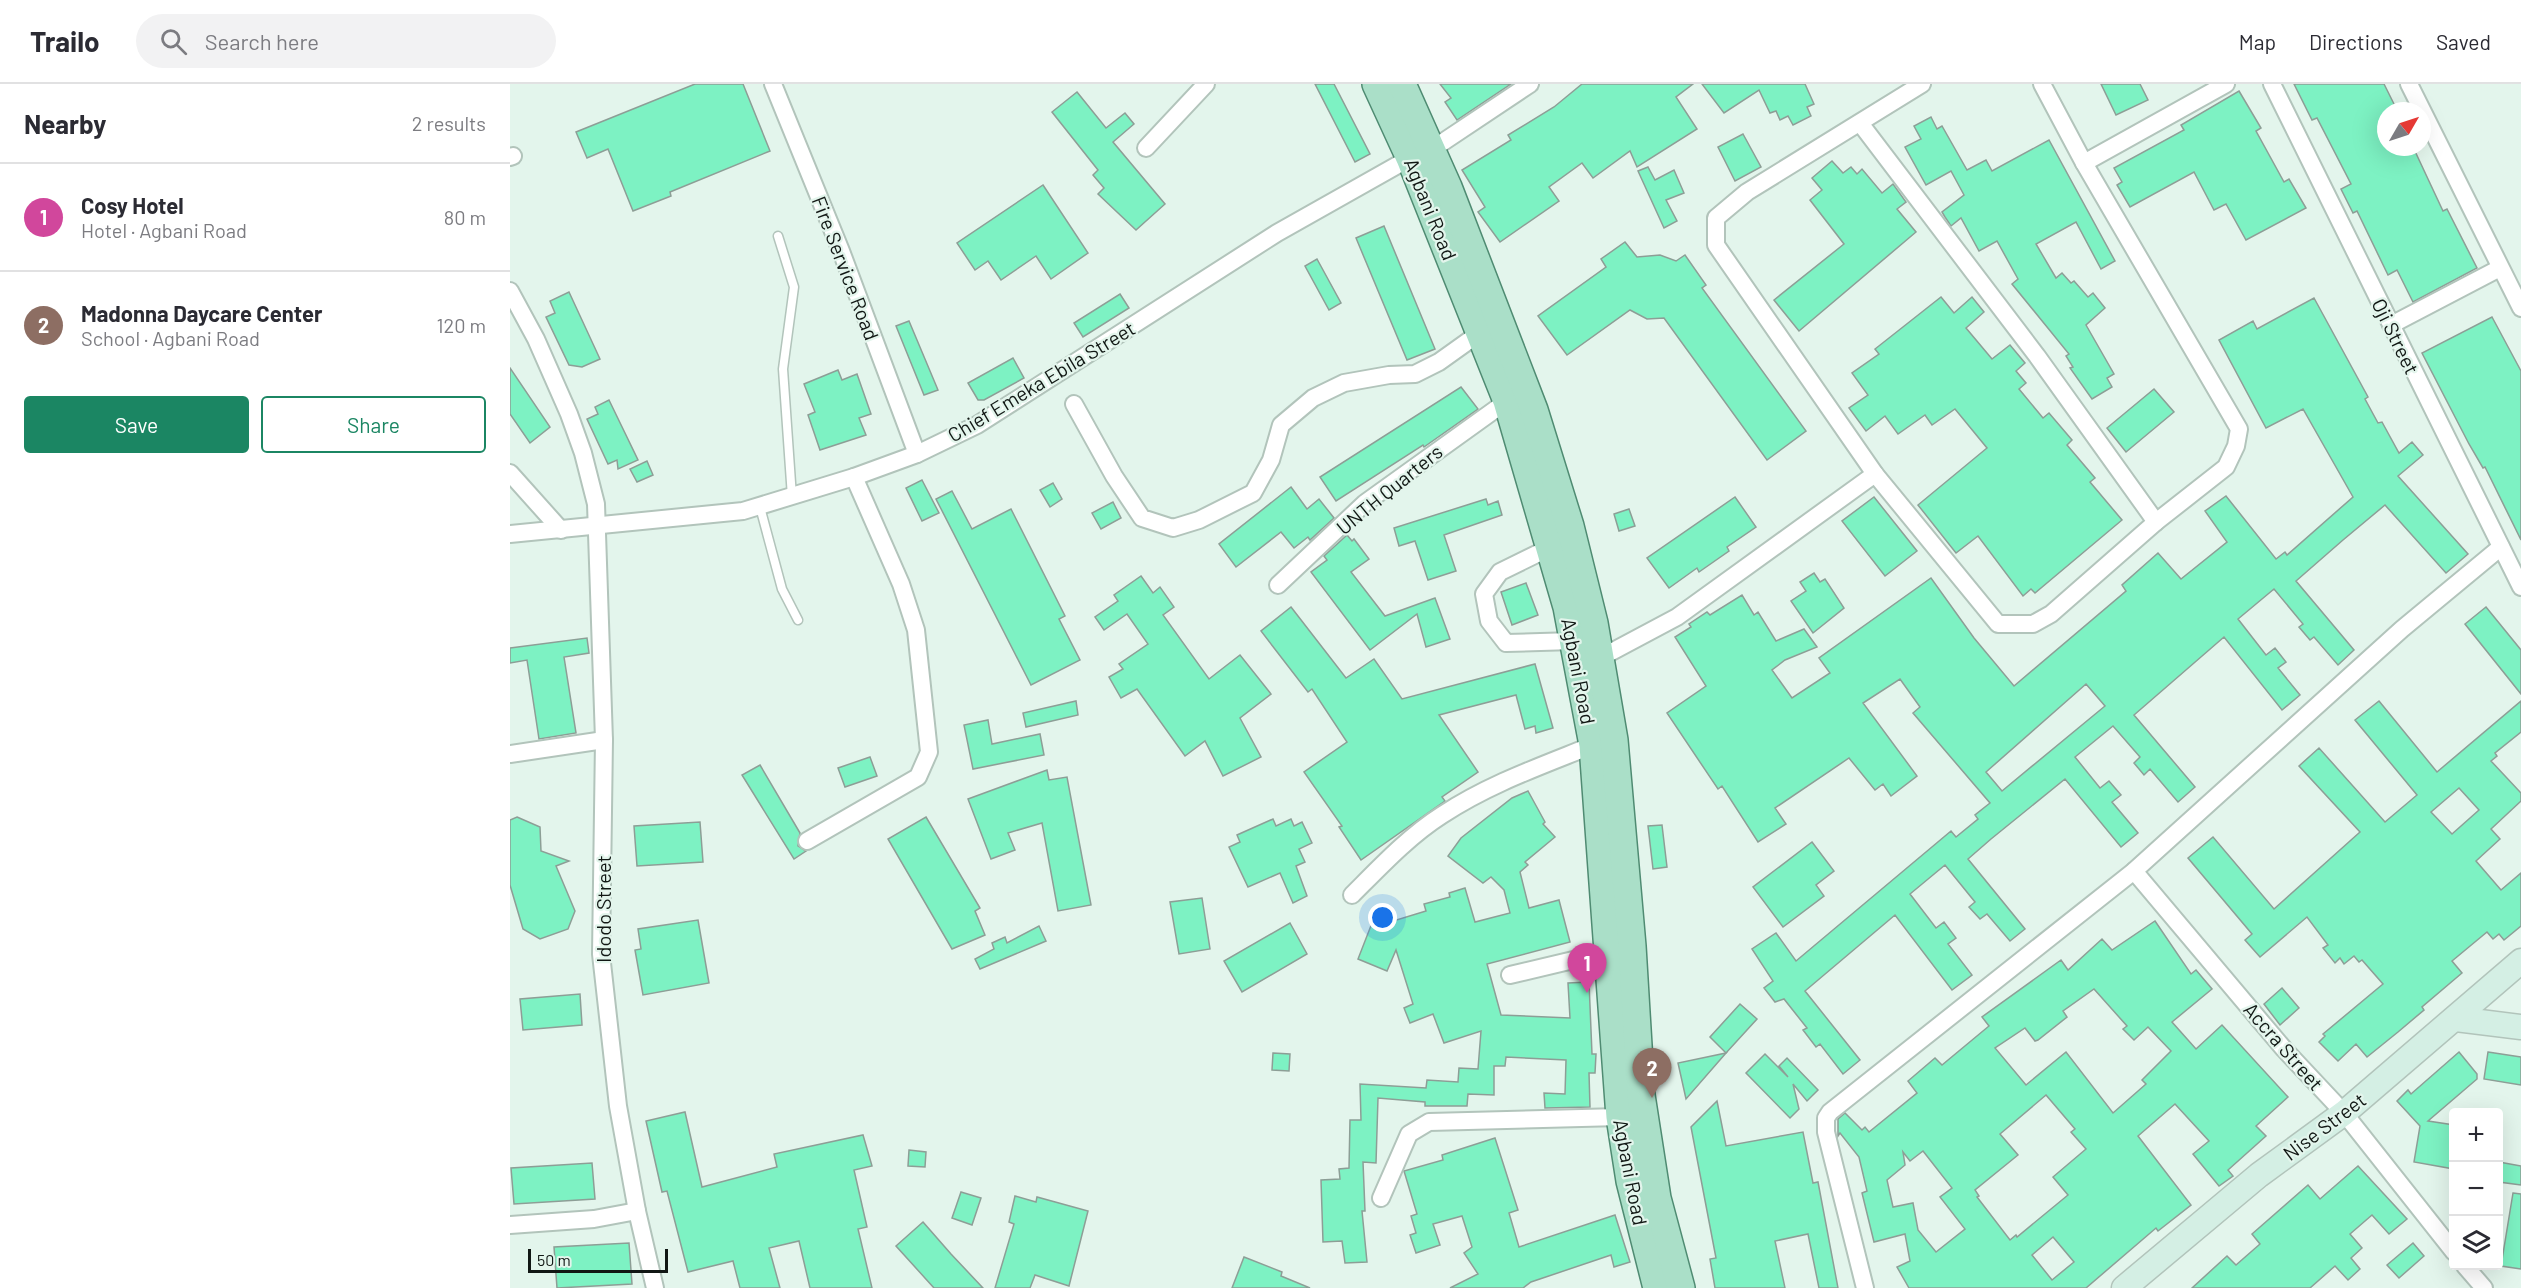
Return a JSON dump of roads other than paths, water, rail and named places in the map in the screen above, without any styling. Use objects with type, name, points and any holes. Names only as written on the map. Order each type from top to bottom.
[{"type":"main road","name":"Agbani Road","points":[[1376,84],[1421,154],[1534,410],[1570,526],[1600,658],[1614,740],[1632,946],[1641,1095],[1657,1197],[1681,1288]]},
{"type":"main road","name":"Agbani Road","points":[[1402,84],[1421,154],[1481,332],[1507,401],[1551,547],[1574,641],[1593,745],[1620,1117],[1630,1181],[1657,1288]]},
{"type":"main road","name":"Nise Street","points":[[2124,1288],[2259,1175],[2344,1113],[2521,961]]},
{"type":"main road","points":[[2456,1019],[2521,1027]]},
{"type":"street","name":"Fire Service Road","points":[[772,84],[841,251],[917,454]]},
{"type":"street","points":[[1146,148],[1206,84]]},
{"type":"street","name":"Chief Emeka Ebila Street","points":[[510,534],[743,511],[854,477],[917,454],[977,425],[1277,233],[1421,154],[1530,84]]},
{"type":"street","points":[[1922,84],[1747,192],[1716,219],[1716,245],[1875,474],[1998,624],[2032,624],[2051,614],[2156,522],[2226,467],[2236,446],[2239,429],[2084,163],[2042,84]]},
{"type":"street","points":[[2084,163],[2226,84]]},
{"type":"street","name":"Oji Street","points":[[2272,84],[2521,587]]},
{"type":"street","points":[[2409,84],[2521,308]]},
{"type":"street","points":[[1860,123],[2037,356],[2156,522]]},
{"type":"street","points":[[2391,325],[2500,268]]},
{"type":"street","name":"Idodo Street","points":[[510,291],[536,339],[573,424],[594,494],[604,740],[601,954],[618,1106],[637,1211],[655,1288]]},
{"type":"street","points":[[1074,404],[1114,476],[1142,518],[1173,528],[1199,520],[1253,493],[1271,460],[1281,425],[1313,398],[1344,383],[1389,375],[1414,374],[1439,362],[1481,332]]},
{"type":"street","name":"UNTH Quarters","points":[[1278,585],[1365,503],[1507,401]]},
{"type":"street","points":[[510,473],[561,530]]},
{"type":"street","points":[[1600,658],[1677,617],[1875,474]]},
{"type":"street","points":[[807,841],[918,777],[929,752],[916,630],[901,584],[854,477]]},
{"type":"street","points":[[1551,547],[1500,572],[1484,594],[1489,621],[1506,643],[1574,641]]},
{"type":"street","points":[[1865,1288],[1826,1132],[1826,1118],[1830,1112],[2134,871],[2402,629],[2501,548]]},
{"type":"street","points":[[510,754],[604,740]]},
{"type":"street","points":[[1352,895],[1392,854],[1441,815],[1516,774],[1593,745]]},
{"type":"street","name":"Accra Street","points":[[2134,871],[2284,1049],[2344,1113],[2449,1246]]},
{"type":"street","points":[[1509,975],[1607,952]]},
{"type":"street","points":[[1381,1198],[1409,1134],[1429,1122],[1620,1117]]},
{"type":"street","points":[[510,1225],[594,1219],[637,1211]]},
{"type":"street","points":[[2468,1270],[2484,1288]]},
{"type":"lane","points":[[778,236],[794,287],[783,369],[792,497]]},
{"type":"lane","points":[[760,507],[782,589],[798,620]]},
{"type":"place","name":"Cosy Hotel","points":[[1587,993]]},
{"type":"place","name":"Madonna Daycare Center","points":[[1652,1098]]}]
